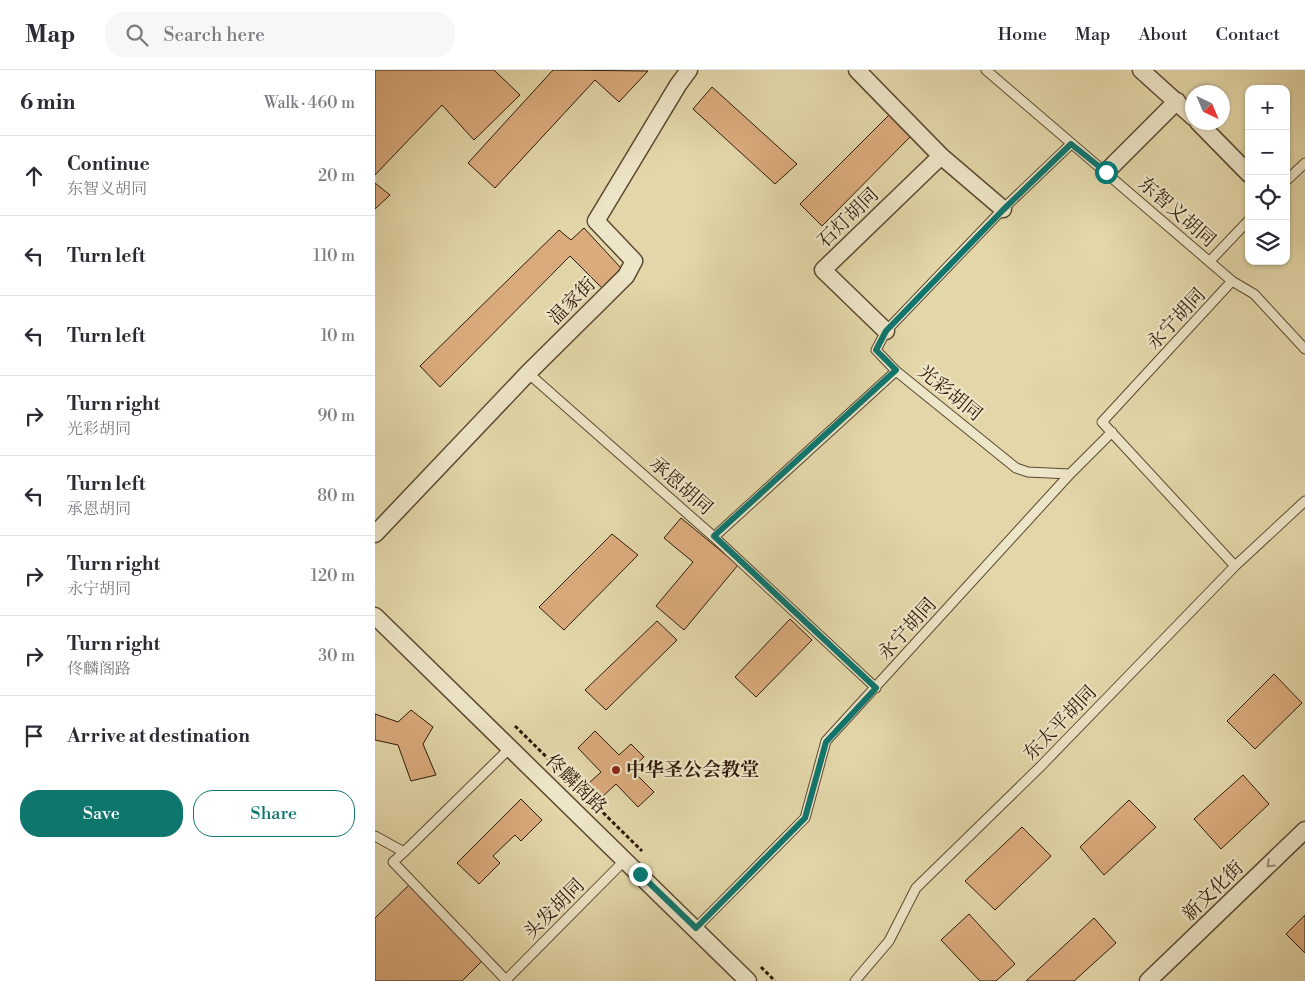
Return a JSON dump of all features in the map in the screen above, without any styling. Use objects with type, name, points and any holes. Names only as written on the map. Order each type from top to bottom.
[{"type":"street","name":"温家街","points":[[375,534],[528,373],[625,276],[634,261],[596,221],[678,84],[689,70]]},
{"type":"street","points":[[857,70],[941,156],[1003,210]]},
{"type":"street","points":[[1141,70],[1185,110]]},
{"type":"street","points":[[1106,172],[1177,102]]},
{"type":"street","points":[[1206,130],[1245,170]]},
{"type":"street","name":"石灯胡同","points":[[886,331],[823,270],[941,156]]},
{"type":"street","name":"佟麟阁路","points":[[375,616],[696,928],[748,981]]},
{"type":"street","name":"新文化街","points":[[1148,981],[1305,830]]},
{"type":"lane","name":"东智义胡同","points":[[986,70],[1232,281],[1254,294],[1305,349]]},
{"type":"lane","points":[[896,370],[876,350],[886,331],[1003,210],[1071,144]]},
{"type":"lane","points":[[1290,177],[1305,163]]},
{"type":"lane","points":[[1210,261],[1245,224]]},
{"type":"lane","name":"永宁胡同","points":[[696,928],[805,818],[826,742],[1070,474],[1112,432],[1102,422],[1232,281]]},
{"type":"lane","name":"光彩胡同","points":[[714,536],[896,370],[1016,468],[1028,472],[1070,474]]},
{"type":"lane","name":"承恩胡同","points":[[528,373],[714,536],[876,688]]},
{"type":"lane","points":[[1112,432],[1235,566]]},
{"type":"lane","name":"东太平胡同","points":[[855,981],[889,941],[916,888],[1041,766],[1235,566],[1305,501]]},
{"type":"lane","points":[[505,980],[393,862],[510,748]]},
{"type":"lane","points":[[375,836],[404,852]]},
{"type":"lane","name":"头发胡同","points":[[505,980],[626,860]]},
{"type":"path","points":[[515,726],[645,854]]},
{"type":"building","points":[[375,70],[494,70],[520,95],[474,140],[442,105],[375,175]]},
{"type":"building","points":[[553,70],[648,71],[619,102],[595,80],[495,188],[468,163]]},
{"type":"building","points":[[712,87],[797,164],[775,184],[693,109]]},
{"type":"building","points":[[889,115],[911,136],[822,226],[800,204]]},
{"type":"building","points":[[375,183],[390,195],[375,209]]},
{"type":"building","points":[[584,228],[621,268],[602,288],[570,256],[440,387],[420,366],[559,230],[571,240]]},
{"type":"building","points":[[681,518],[738,565],[684,630],[656,606],[693,562],[664,538]]},
{"type":"building","points":[[612,534],[638,555],[564,630],[539,607]]},
{"type":"building","points":[[790,619],[812,640],[756,697],[735,677]]},
{"type":"building","points":[[657,621],[677,640],[606,710],[585,690]]},
{"type":"building","points":[[1274,674],[1302,703],[1255,749],[1227,721]]},
{"type":"building","points":[[411,710],[433,727],[423,744],[436,775],[411,781],[398,745],[375,740],[375,714],[398,722]]},
{"type":"building","name":"中华圣公会教堂","points":[[595,731],[619,755],[631,744],[644,757],[631,769],[654,792],[638,807],[616,784],[602,797],[589,783],[601,772],[578,748]]},
{"type":"building","points":[[1243,775],[1269,804],[1221,849],[1194,819]]},
{"type":"building","points":[[521,799],[542,820],[521,841],[515,835],[493,856],[500,863],[479,884],[457,863]]},
{"type":"building","points":[[1129,800],[1156,827],[1104,875],[1080,847]]},
{"type":"building","points":[[1022,827],[1051,856],[995,910],[965,881]]},
{"type":"building","points":[[409,885],[482,961],[462,981],[375,981],[375,918]]},
{"type":"building","points":[[969,914],[1015,964],[996,981],[980,981],[941,940]]},
{"type":"building","points":[[1305,915],[1305,953],[1286,934]]},
{"type":"building","points":[[1094,918],[1116,943],[1074,981],[1026,981]]},
{"type":"place","name":"中华圣公会教堂","points":[[616,770]]},
{"type":"route","points":[[640,874],[696,928],[805,818],[826,742],[876,688],[714,536],[896,370],[876,350],[886,331],[1003,210],[1071,144],[1106,172]]}]
